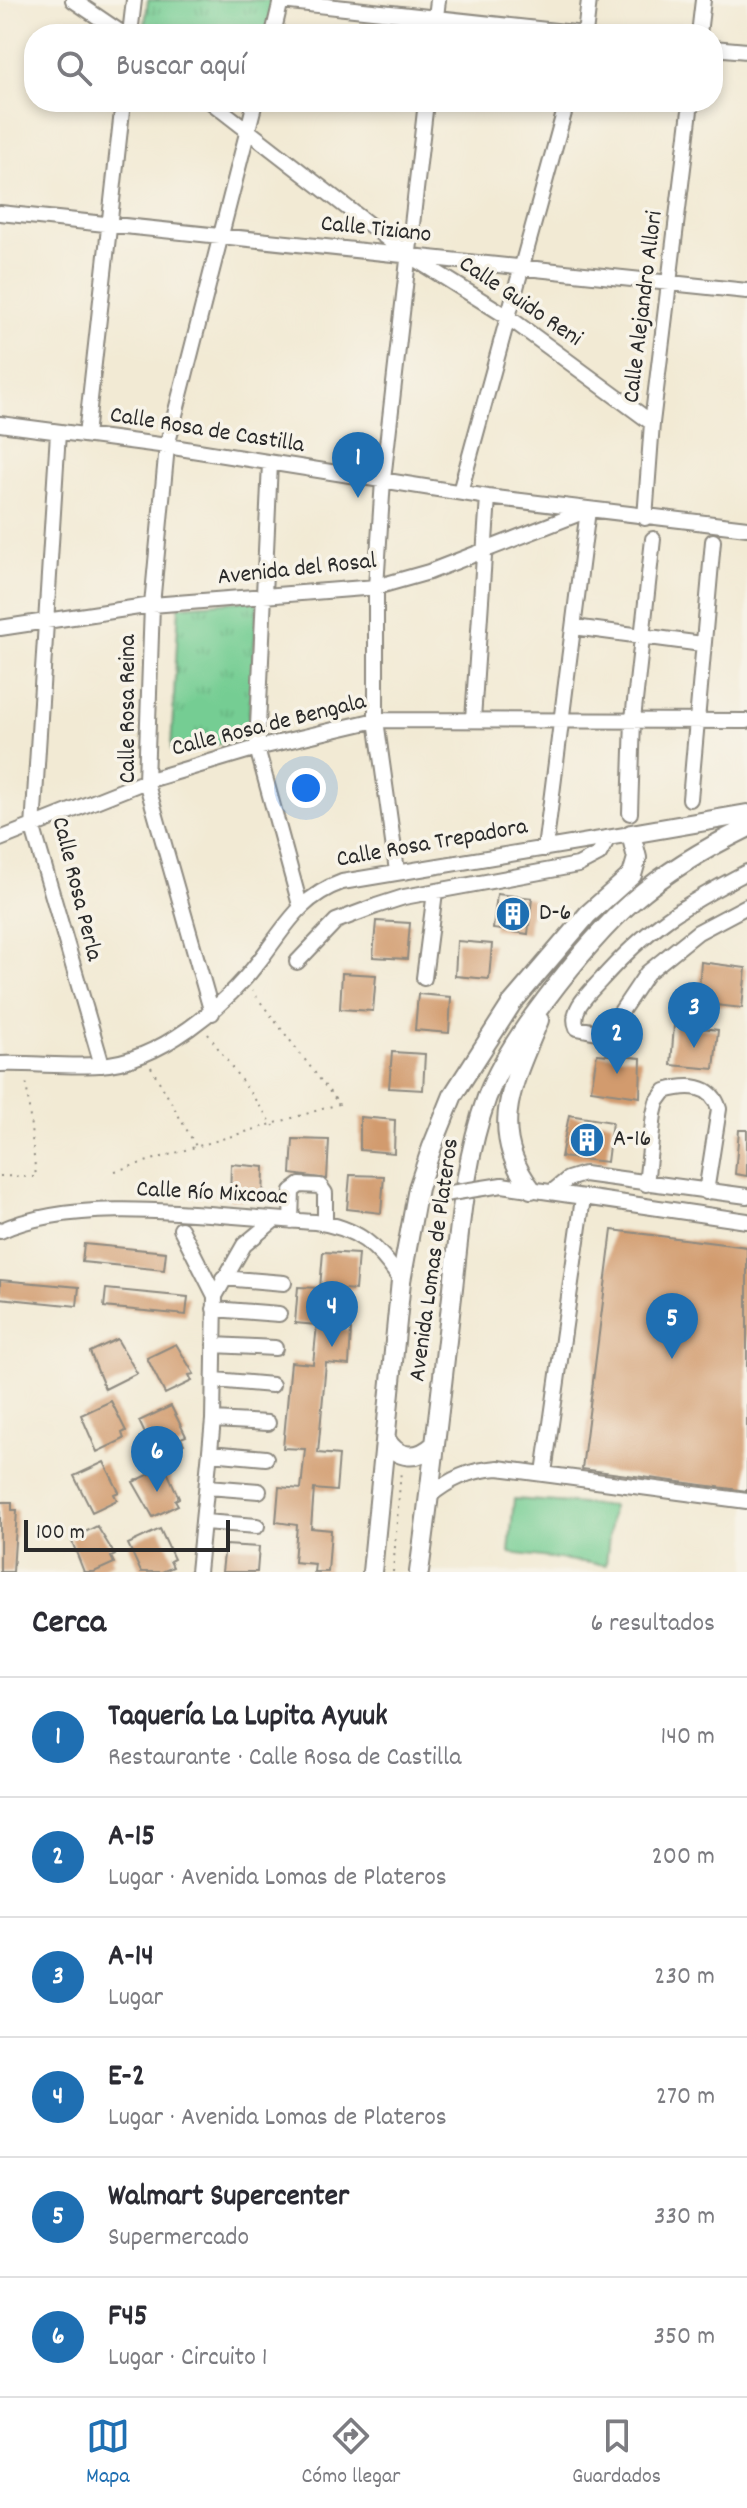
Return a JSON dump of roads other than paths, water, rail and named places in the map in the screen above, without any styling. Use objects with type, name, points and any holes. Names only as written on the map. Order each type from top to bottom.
[{"type":"main road","name":"Calle Rosa Trepadora","points":[[631,834],[747,814]]},
{"type":"main road","name":"Avenida Lomas de Plateros","points":[[419,1572],[451,1303],[478,1125],[488,1095],[518,1036],[581,951],[630,900],[685,861],[747,828]]},
{"type":"main road","name":"Avenida Lomas de Plateros","points":[[372,1572],[401,1281],[418,1188],[453,1095],[512,1003],[588,914],[632,875],[637,858],[631,834]]},
{"type":"main road","points":[[531,1189],[508,1152],[505,1125],[510,1098],[549,996]]},
{"type":"main road","points":[[386,1439],[395,1452],[405,1456],[423,1454],[434,1445]]},
{"type":"street","points":[[73,0],[108,24]]},
{"type":"street","points":[[131,24],[134,0]]},
{"type":"street","points":[[435,24],[438,0]]},
{"type":"street","points":[[585,24],[589,0]]},
{"type":"street","points":[[700,24],[703,0]]},
{"type":"street","points":[[275,24],[281,1],[492,24]]},
{"type":"street","points":[[723,49],[747,51]]},
{"type":"street","points":[[86,435],[122,112]]},
{"type":"street","name":"Calle Guido Reni","points":[[224,112],[407,254],[508,317],[652,423]]},
{"type":"street","name":"Calle Rosa Reina","points":[[206,1018],[146,781],[152,605],[167,446],[253,112]]},
{"type":"street","points":[[397,871],[376,720],[376,587],[383,480],[425,112]]},
{"type":"street","points":[[460,492],[524,269],[564,112]]},
{"type":"street","name":"Calle Alejandro Allori","points":[[645,518],[652,423],[690,112]]},
{"type":"street","name":"Calle Tiziano","points":[[0,213],[747,291]]},
{"type":"street","name":"Calle Rosa de Castilla","points":[[0,424],[167,446],[488,497],[747,528]]},
{"type":"street","name":"Calle Rosa Perla","points":[[58,433],[33,828],[102,1065]]},
{"type":"street","points":[[270,463],[257,748],[300,905]]},
{"type":"street","points":[[473,719],[488,497]]},
{"type":"street","points":[[545,849],[588,510]]},
{"type":"street","name":"Avenida del Rosal","points":[[0,628],[152,605],[376,587],[429,572],[588,510]]},
{"type":"street","points":[[630,813],[633,719],[653,539]]},
{"type":"street","points":[[690,799],[713,541]]},
{"type":"street","points":[[574,627],[702,644]]},
{"type":"street","name":"Calle Rosa de Bengala","points":[[0,839],[146,781],[257,748],[376,720],[562,718],[747,721]]},
{"type":"street","name":"Calle Rosa Trepadora","points":[[0,1064],[102,1065],[143,1052],[206,1018],[244,981],[300,905],[316,891],[342,882],[397,871],[631,834]]},
{"type":"street","points":[[297,962],[336,921],[404,897],[578,865],[599,854],[608,838]]},
{"type":"street","points":[[747,872],[688,902],[639,937],[583,1001],[575,1015],[577,1028],[597,1032],[610,1028],[647,973],[698,932],[747,906]]},
{"type":"street","points":[[424,978],[435,892]]},
{"type":"street","points":[[646,1184],[657,1102],[665,1091],[692,1087],[706,1089],[716,1097],[719,1109],[706,1192]]},
{"type":"street","points":[[552,1192],[568,1179],[584,1174],[747,1196]]},
{"type":"street","points":[[291,1221],[292,1191],[300,1185],[315,1185],[325,1193],[325,1223]]},
{"type":"street","points":[[414,1207],[438,1195],[502,1185],[747,1221]]},
{"type":"street","points":[[544,1473],[583,1198]]},
{"type":"street","name":"Calle Río Mixcoac","points":[[0,1231],[44,1216],[120,1211],[325,1223],[340,1225],[373,1244],[401,1281]]},
{"type":"street","points":[[198,1572],[213,1420],[214,1302],[223,1278],[244,1245],[274,1220]]},
{"type":"street","points":[[181,1229],[214,1302]]},
{"type":"street","points":[[223,1278],[284,1283]]},
{"type":"street","points":[[214,1302],[279,1314]]},
{"type":"street","points":[[214,1345],[275,1348]]},
{"type":"street","points":[[215,1380],[272,1385]]},
{"type":"street","points":[[213,1420],[268,1423]]},
{"type":"street","points":[[210,1453],[266,1458]]},
{"type":"street","points":[[428,1497],[445,1484],[472,1471],[498,1468],[747,1501]]},
{"type":"street","points":[[208,1487],[259,1491]]},
{"type":"street","points":[[204,1522],[257,1526]]},
{"type":"place","name":"Taquería La Lupita Ayuuk","points":[[358,498]]},
{"type":"place","name":"D-6","points":[[513,914]]},
{"type":"place","name":"A-14","points":[[694,1048]]},
{"type":"place","name":"A-15","points":[[617,1074]]},
{"type":"place","name":"A-16","points":[[587,1140]]},
{"type":"place","name":"E-2","points":[[332,1347]]},
{"type":"place","name":"Walmart Supercenter","points":[[672,1359]]},
{"type":"place","name":"F45","points":[[157,1492]]}]
